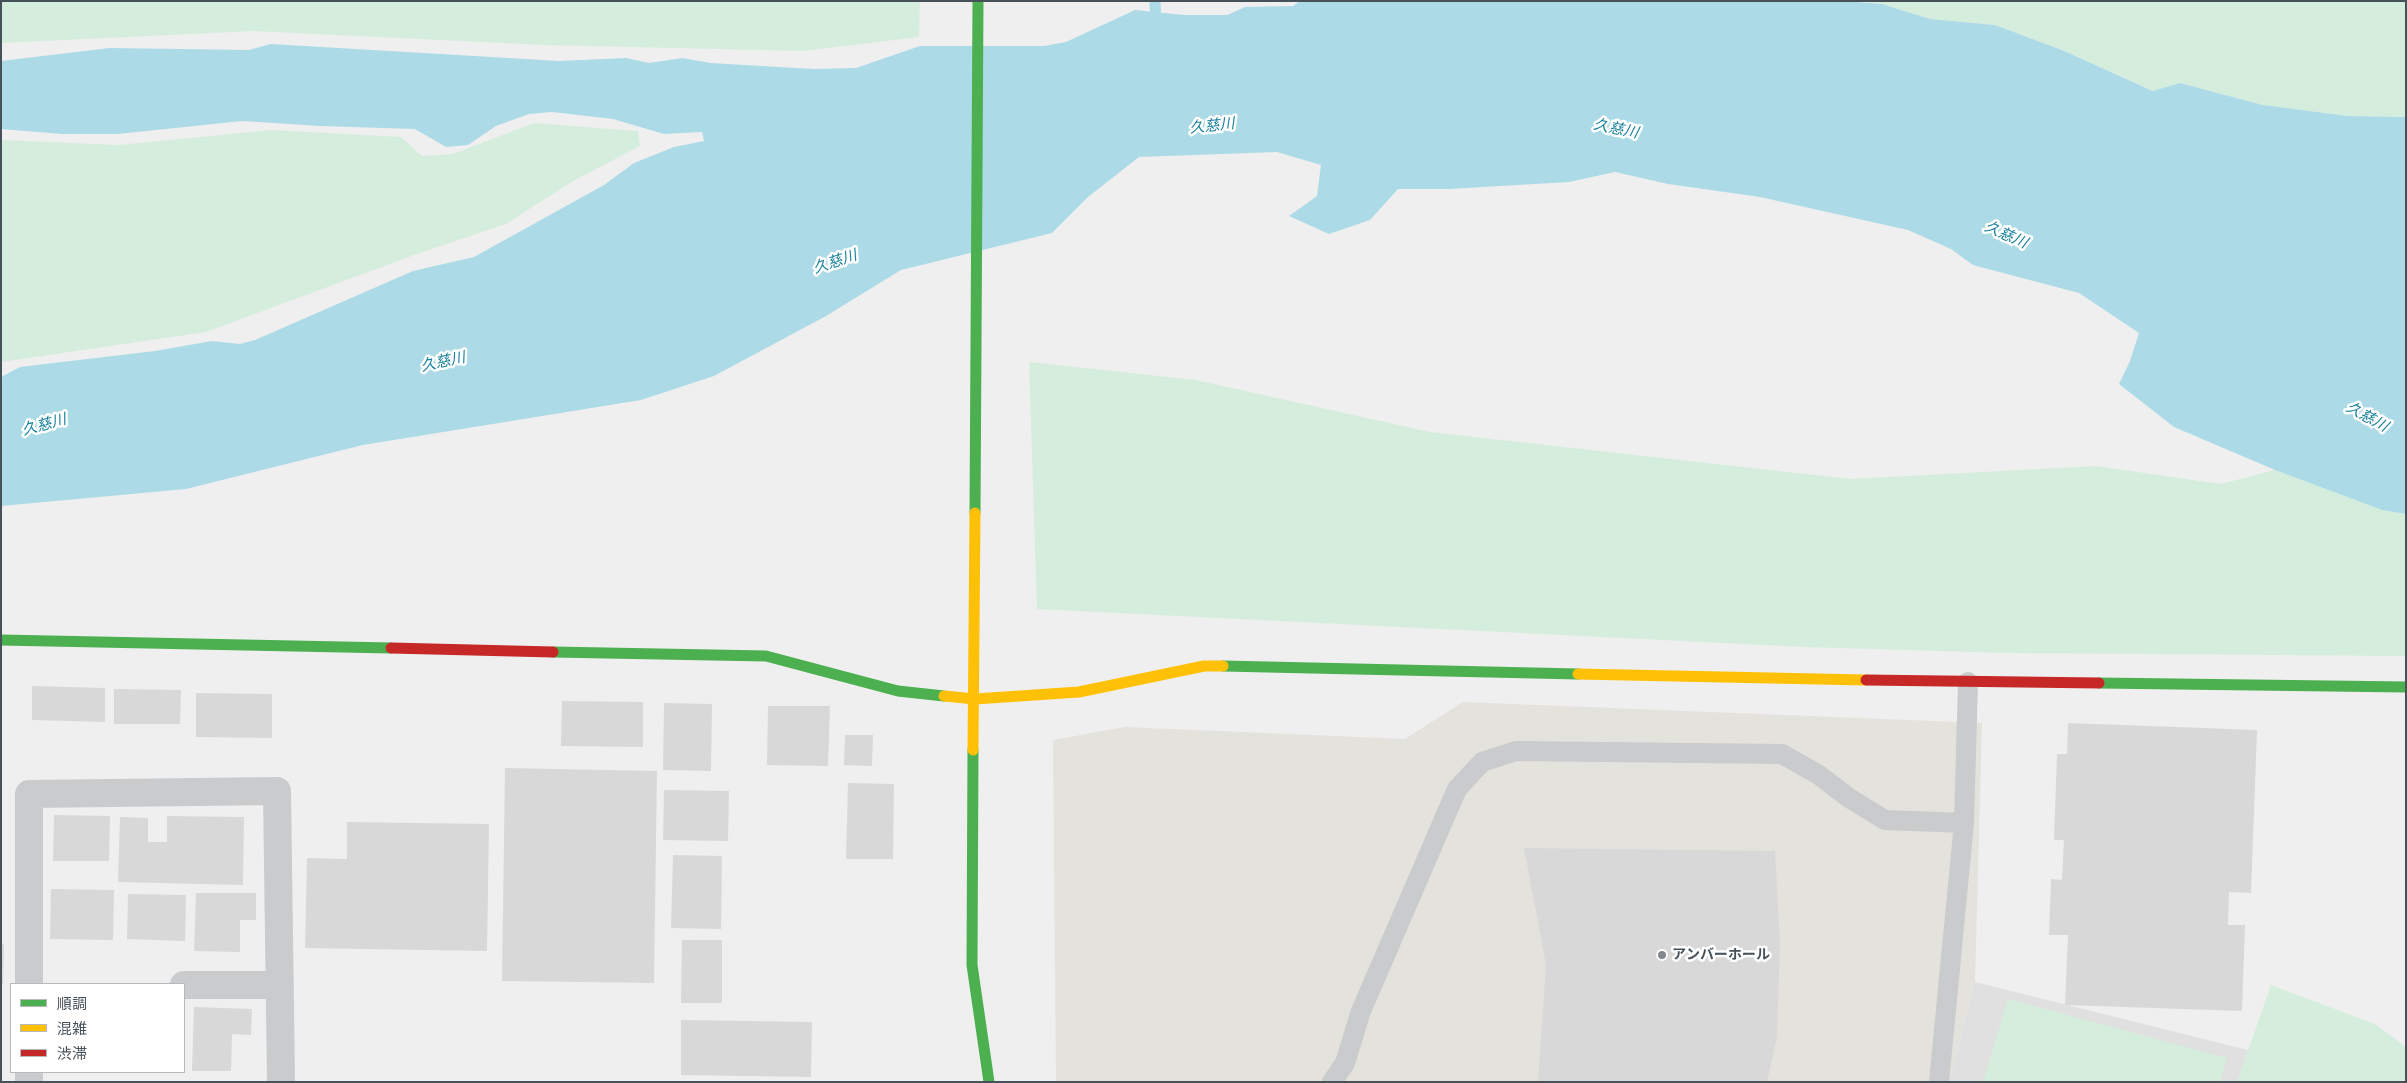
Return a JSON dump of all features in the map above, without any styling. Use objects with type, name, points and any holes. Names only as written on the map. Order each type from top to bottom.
[{"type":"street","points":[[978,1],[972,966],[989,1082]]},
{"type":"street","points":[[1,640],[766,656],[898,691],[975,700],[1079,692],[1204,666],[1968,682],[2406,687]]},
{"type":"street","points":[[29,983],[30,794],[277,791],[282,1082]]},
{"type":"street","points":[[185,985],[280,985]]},
{"type":"lane","points":[[1939,1082],[1964,823],[1968,682]]},
{"type":"lane","points":[[1332,1082],[1345,1062],[1362,1011],[1457,789],[1482,762],[1516,752],[1782,754],[1819,775],[1849,798],[1885,820],[1964,823]]},
{"type":"shaded area","points":[[1463,702],[1982,723],[1975,982],[1949,1082],[1056,1082],[1053,740],[1125,727],[1405,739]]},
{"type":"shaded area","points":[[1975,982],[2248,1050],[2237,1082],[1949,1082]]},
{"type":"green space","points":[[1,1],[920,1],[919,37],[804,51],[544,45],[254,31],[1,43]]},
{"type":"green space","points":[[1855,1],[2406,1],[2406,117],[2348,116],[2263,105],[2180,83],[2154,91],[2062,50],[1995,25],[1930,19],[1882,4]]},
{"type":"green space","points":[[534,123],[638,131],[640,146],[573,181],[506,224],[414,255],[206,332],[1,362],[1,140],[118,145],[271,130],[401,137],[422,156],[453,154]]},
{"type":"green space","points":[[1029,362],[1196,380],[1430,432],[1850,479],[2096,466],[2221,484],[2275,470],[2382,510],[2406,514],[2406,656],[2009,653],[1804,647],[1037,609]]},
{"type":"green space","points":[[2271,985],[2375,1024],[2406,1047],[2406,1082],[2237,1082]]},
{"type":"green space","points":[[2008,999],[2227,1058],[2220,1082],[1983,1082]]},
{"type":"water","name":"久慈川","points":[[1300,1],[1844,1],[1882,4],[1930,19],[1995,25],[2062,50],[2153,91],[2180,83],[2263,105],[2348,116],[2406,117],[2406,514],[2382,510],[2275,470],[2174,427],[2119,384],[2130,361],[2139,333],[2079,293],[1973,265],[1951,249],[1908,230],[1760,197],[1668,184],[1615,172],[1569,182],[1449,189],[1398,189],[1370,220],[1329,234],[1289,216],[1317,196],[1321,165],[1277,152],[1139,157],[1088,197],[1052,233],[901,270],[826,316],[714,376],[641,400],[363,445],[186,489],[1,506],[1,377],[20,367],[155,351],[212,341],[240,344],[255,340],[413,271],[474,257],[604,185],[634,163],[674,147],[704,141],[702,132],[664,134],[613,119],[552,112],[529,114],[496,126],[468,145],[446,147],[415,129],[242,121],[118,134],[62,134],[1,129],[1,61],[110,48],[249,50],[271,44],[559,61],[626,58],[649,63],[683,58],[710,63],[814,69],[856,68],[920,46],[1044,46],[1066,42],[1135,10],[1184,15],[1227,15],[1245,7],[1293,6]]},
{"type":"building","points":[[32,686],[105,688],[105,722],[32,720]]},
{"type":"building","points":[[114,689],[181,690],[180,724],[114,724]]},
{"type":"building","points":[[196,693],[272,694],[272,738],[196,737]]},
{"type":"building","points":[[562,701],[643,702],[643,747],[561,746]]},
{"type":"building","points":[[664,703],[712,704],[711,771],[663,770]]},
{"type":"building","points":[[768,706],[830,706],[828,766],[767,765]]},
{"type":"building","points":[[2068,723],[2257,730],[2251,893],[2229,892],[2228,925],[2245,925],[2242,1011],[2065,1005],[2068,935],[2049,935],[2051,879],[2062,880],[2064,840],[2054,840],[2057,754],[2067,754]]},
{"type":"building","points":[[845,735],[873,735],[872,766],[844,765]]},
{"type":"building","points":[[505,768],[657,771],[654,983],[502,981]]},
{"type":"building","points":[[848,783],[894,784],[893,859],[846,859]]},
{"type":"building","points":[[664,790],[729,791],[728,841],[663,840]]},
{"type":"building","points":[[54,815],[110,816],[109,861],[53,861]]},
{"type":"building","points":[[167,816],[244,817],[243,885],[118,882],[120,817],[148,818],[148,842],[167,842]]},
{"type":"building","points":[[347,822],[489,824],[487,951],[305,948],[307,858],[347,859]]},
{"type":"building","name":"アンバーホール","points":[[1524,848],[1775,851],[1780,945],[1777,1036],[1767,1082],[1538,1082],[1546,965]]},
{"type":"building","points":[[673,855],[722,856],[721,929],[671,928]]},
{"type":"building","points":[[51,889],[114,890],[113,940],[50,939]]},
{"type":"building","points":[[196,893],[256,893],[256,920],[240,920],[240,952],[194,951]]},
{"type":"building","points":[[128,894],[186,895],[185,941],[127,939]]},
{"type":"building","points":[[682,940],[722,940],[722,1003],[681,1003]]},
{"type":"building","points":[[1,944],[4,944],[3,984],[1,984]]},
{"type":"building","points":[[194,1007],[252,1009],[251,1035],[232,1034],[231,1071],[192,1071]]},
{"type":"building","points":[[681,1020],[812,1022],[811,1077],[681,1075]]},
{"type":"waterway","points":[[1155,1],[1156,27]]},
{"type":"traffic: fast","points":[[975,513],[978,1]]},
{"type":"traffic: fast","points":[[1,640],[391,648]]},
{"type":"traffic: fast","points":[[553,652],[766,656],[898,691],[944,696]]},
{"type":"traffic: fast","points":[[1223,666],[1578,674]]},
{"type":"traffic: fast","points":[[2099,683],[2406,687]]},
{"type":"traffic: fast","points":[[973,750],[972,965],[989,1082]]},
{"type":"traffic: slow","points":[[973,750],[975,513]]},
{"type":"traffic: slow","points":[[944,696],[975,699],[1079,692],[1204,666],[1223,666]]},
{"type":"traffic: slow","points":[[1578,674],[1866,680]]},
{"type":"traffic: jam","points":[[391,648],[553,652]]},
{"type":"traffic: jam","points":[[1866,680],[2099,683]]},
{"type":"place","name":"アンバーホール","points":[[1662,955]]}]
